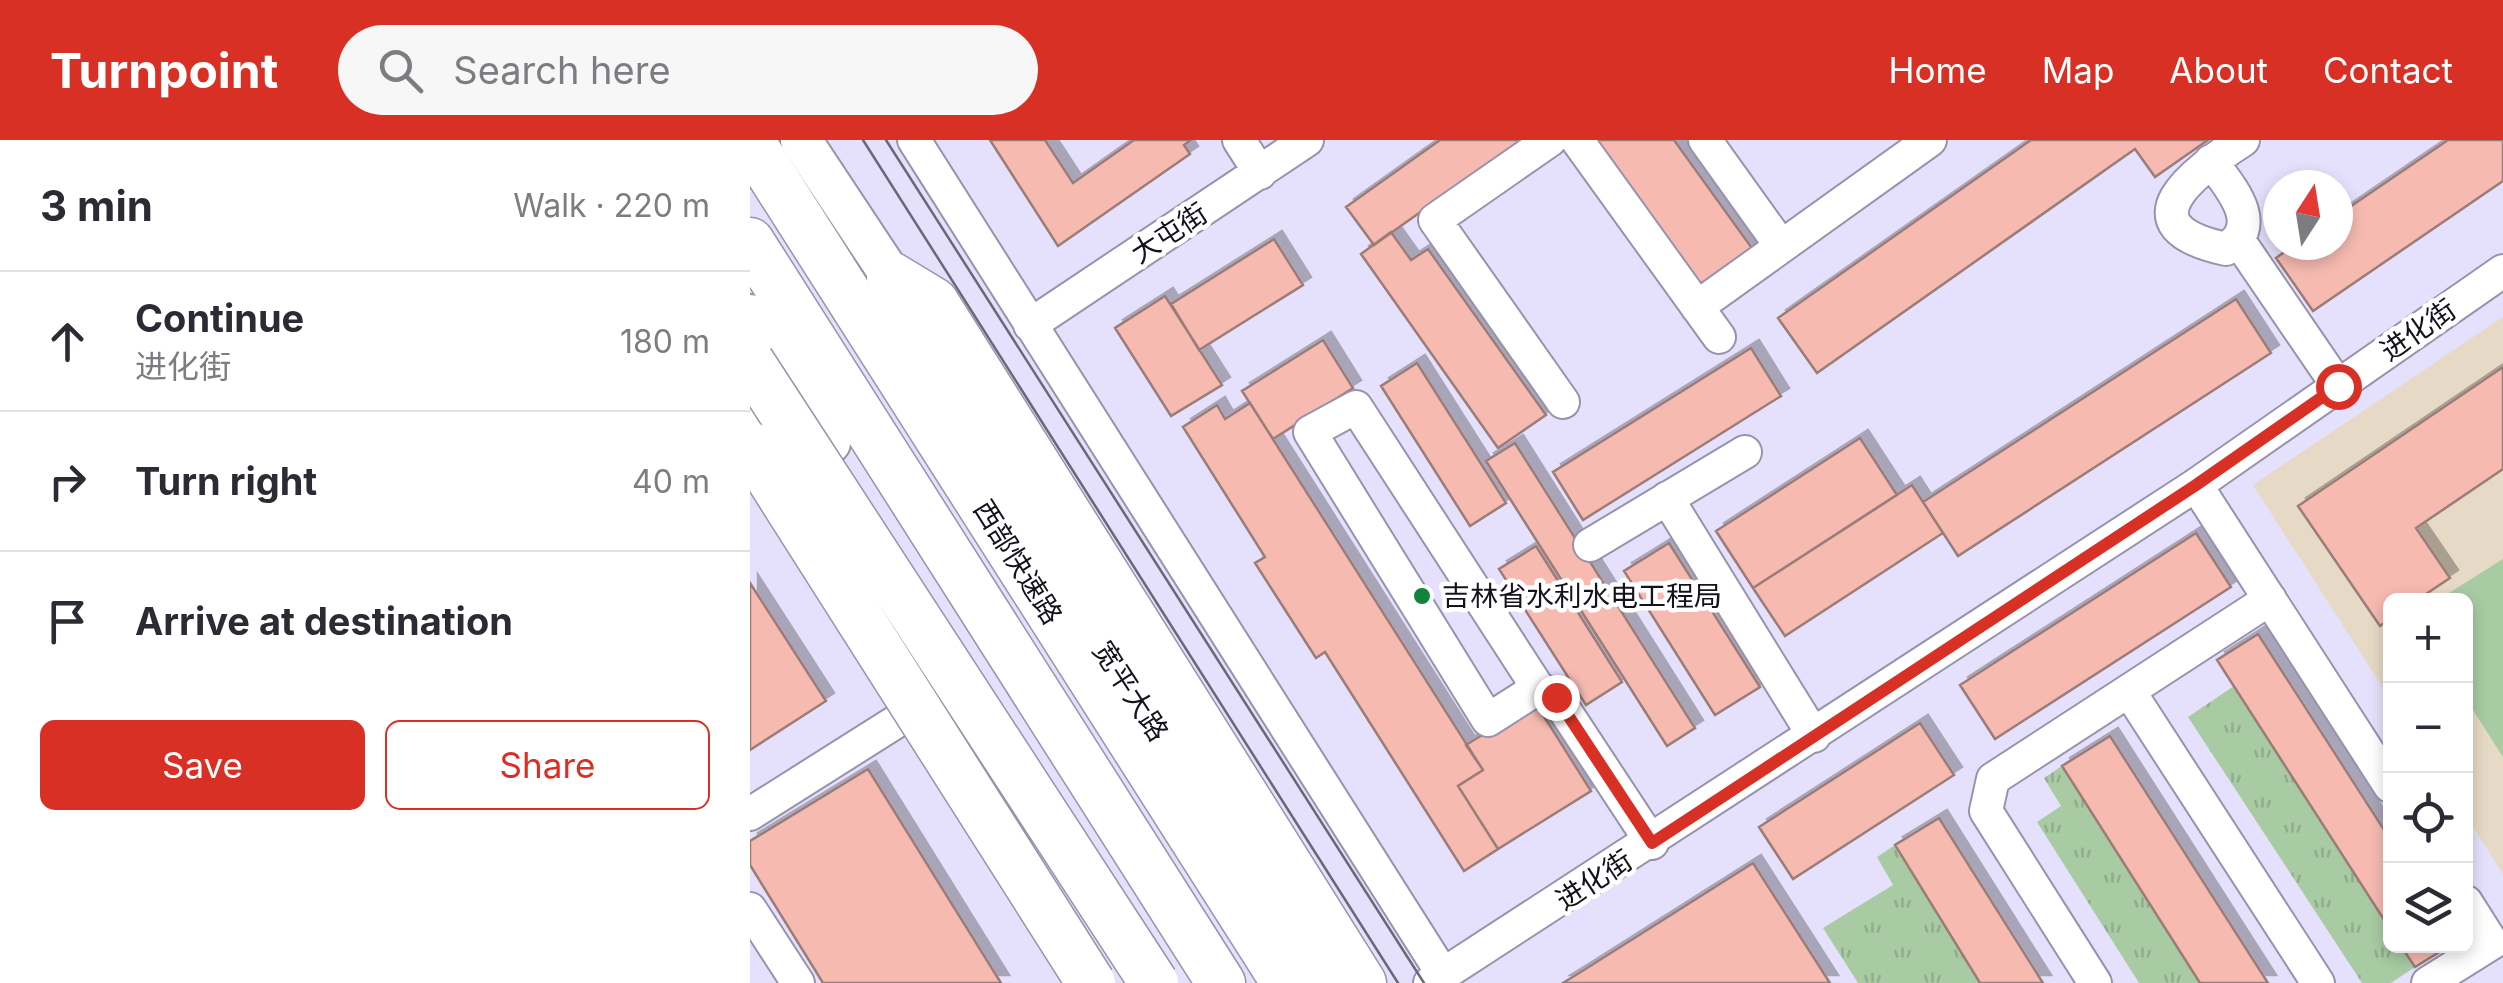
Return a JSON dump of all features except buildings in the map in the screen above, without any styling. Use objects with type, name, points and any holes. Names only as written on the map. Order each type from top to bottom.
[{"type":"highway","name":"西部快速路","points":[[750,142],[1286,983]]},
{"type":"highway","name":"西部快速路","points":[[750,242],[1222,983]]},
{"type":"highway","points":[[891,276],[934,302],[1362,983]]},
{"type":"highway","points":[[750,362],[1154,983]]},
{"type":"highway","points":[[750,446],[1092,983]]},
{"type":"main road","name":"宽平大路","points":[[800,140],[891,276],[903,334],[1317,983]]},
{"type":"main road","points":[[750,315],[1174,983]]},
{"type":"street","points":[[914,140],[1030,325],[1458,975]]},
{"type":"street","points":[[1239,140],[1260,173]]},
{"type":"street","name":"大屯街","points":[[1030,325],[1308,140]]},
{"type":"street","points":[[1550,140],[1435,220],[1564,402]]},
{"type":"street","points":[[1578,140],[1719,336]]},
{"type":"street","points":[[1705,140],[1782,246]]},
{"type":"street","points":[[2211,161],[2242,207],[2245,224],[2239,240],[2226,249],[2203,244],[2183,233],[2174,219],[2181,184],[2211,161],[2243,140]]},
{"type":"street","points":[[1697,307],[1782,246],[1907,146]]},
{"type":"street","points":[[2239,240],[2338,386]]},
{"type":"street","name":"进化街","points":[[1458,975],[2196,485],[2503,271]]},
{"type":"street","points":[[1538,688],[1488,720],[1310,432],[1356,406],[1538,688],[1556,697],[1652,843]]},
{"type":"street","points":[[750,410],[851,568],[974,673],[750,814]]},
{"type":"street","points":[[1590,545],[1745,452]]},
{"type":"street","points":[[2196,485],[2383,775]]},
{"type":"street","points":[[1667,498],[1814,736]]},
{"type":"street","points":[[2095,983],[1986,810],[1993,779],[2270,599]]},
{"type":"street","points":[[2129,690],[2318,983]]},
{"type":"street","points":[[750,908],[798,983]]},
{"type":"street","points":[[2428,983],[2492,943],[2473,913]]},
{"type":"shaded area","points":[[2503,317],[2503,874],[2473,827],[2473,593],[2383,593],[2383,688],[2253,485]]},
{"type":"green space","points":[[2503,559],[2503,757],[2473,710],[2473,593],[2449,593]]},
{"type":"green space","points":[[2234,686],[2383,918],[2383,953],[2406,953],[2415,967],[2391,983],[2362,983],[2188,717]]},
{"type":"green space","points":[[2062,766],[2200,983],[2139,983],[2037,822],[2061,806],[2044,778]]},
{"type":"green space","points":[[1895,845],[1980,983],[1858,983],[1823,928],[1893,885],[1877,857]]},
{"type":"tram line","points":[[863,140],[1398,983]]},
{"type":"tram line","points":[[886,140],[1424,983]]},
{"type":"place","name":"吉林省水利水电工程局","points":[[1422,596]]},
{"type":"route","points":[[1556,697],[1652,843],[2196,485],[2338,386]]}]
